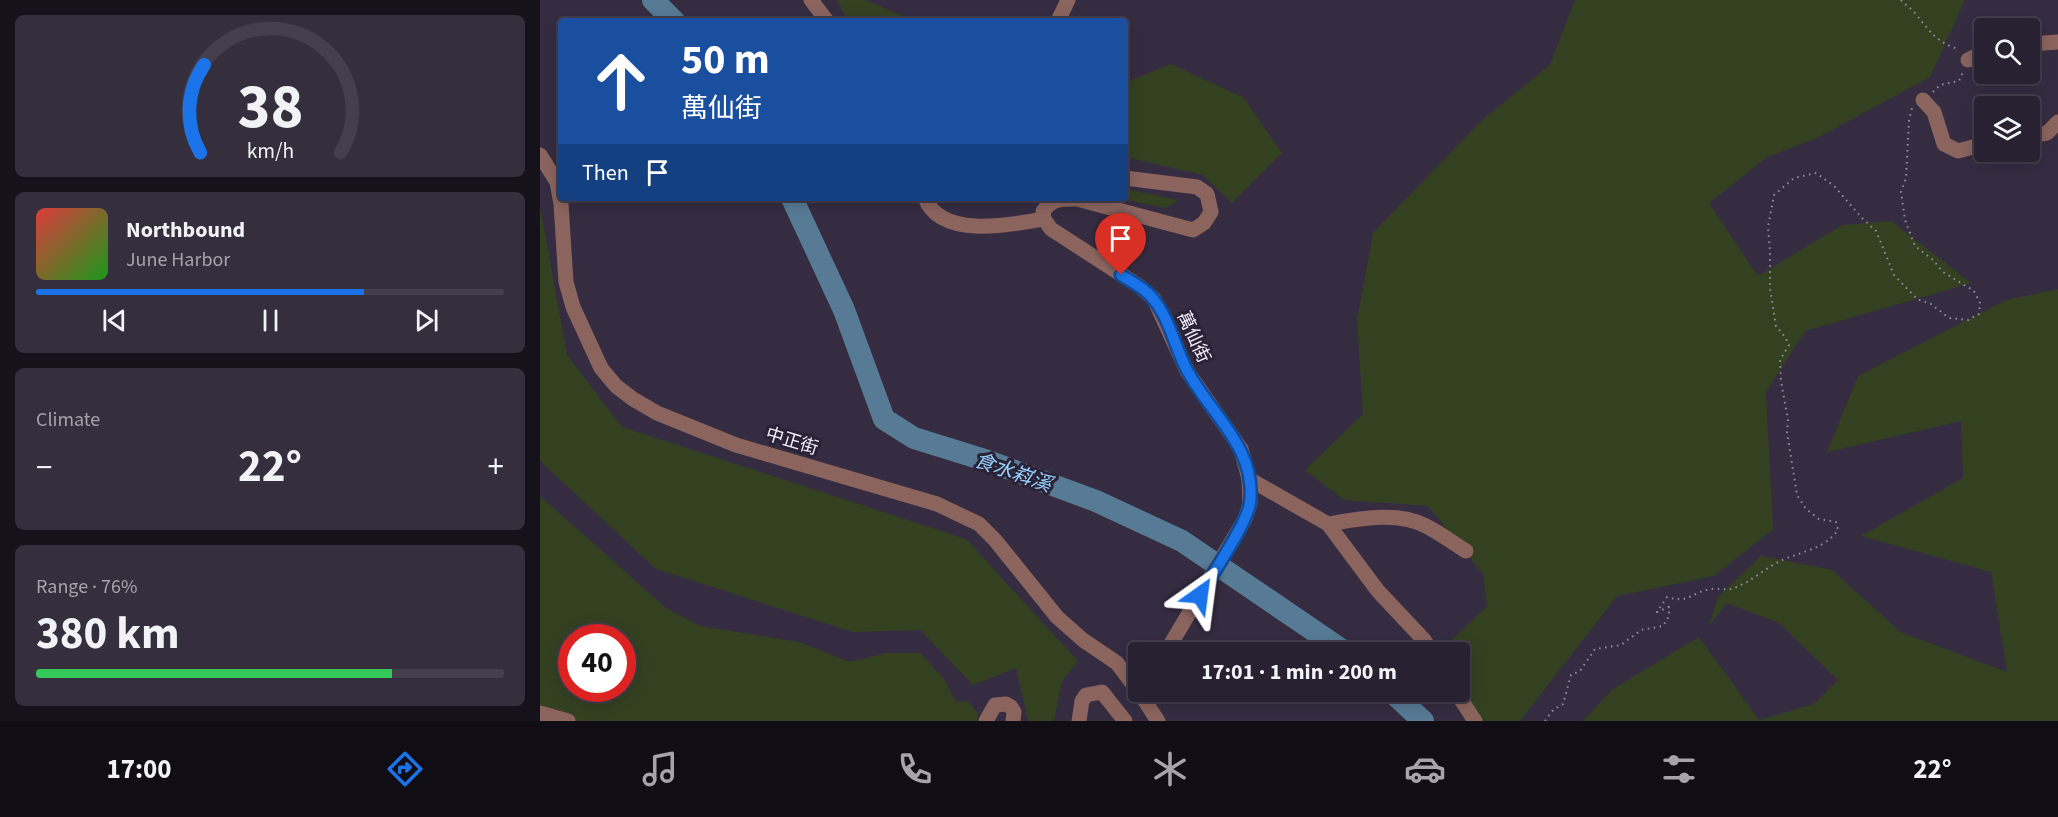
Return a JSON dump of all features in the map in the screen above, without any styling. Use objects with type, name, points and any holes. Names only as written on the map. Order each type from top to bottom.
[{"type":"street","points":[[811,0],[825,18]]},
{"type":"street","points":[[1059,18],[1068,0]]},
{"type":"street","points":[[2040,43],[2058,42]]},
{"type":"street","points":[[1968,60],[1974,57]]},
{"type":"street","points":[[1923,100],[1934,112],[1944,144],[1958,151],[1974,147]]},
{"type":"street","points":[[2040,134],[2047,133],[2058,122]]},
{"type":"street","name":"中正街","points":[[540,155],[557,182],[558,188]]},
{"type":"street","points":[[1084,201],[1192,230],[1204,223],[1210,212],[1207,194],[1197,187],[1128,178]]},
{"type":"street","name":"中正街","points":[[560,201],[566,282],[573,307],[601,368],[616,386],[657,414],[736,445],[937,504],[979,524],[995,540],[1058,617],[1083,640],[1117,663],[1128,676]]},
{"type":"street","points":[[926,201],[938,216],[950,222],[1002,227],[1044,219],[1043,211],[1050,203],[1056,201]]},
{"type":"street","name":"萬仙街","points":[[1044,219],[1051,229],[1139,286],[1154,299],[1187,371],[1241,449],[1249,479],[1250,504],[1245,519],[1172,642]]},
{"type":"street","points":[[1249,479],[1328,524],[1378,591],[1425,642]]},
{"type":"street","points":[[1328,524],[1370,517],[1409,520],[1425,525],[1466,551]]},
{"type":"street","points":[[1079,721],[1082,701],[1086,695],[1102,692],[1125,721]]},
{"type":"street","points":[[1148,702],[1158,721]]},
{"type":"street","points":[[1463,702],[1475,721]]},
{"type":"street","points":[[986,721],[995,705],[1001,704],[1011,707],[1014,712],[1012,721]]},
{"type":"street","points":[[540,713],[568,721]]},
{"type":"path","points":[[1545,721],[1553,710],[1563,704],[1571,675],[1580,671],[1595,649],[1621,645],[1641,630],[1663,626],[1669,616],[1669,608],[1658,612],[1667,597],[1679,601],[1710,589],[1732,589],[1777,562],[1819,547],[1832,538],[1838,530],[1836,522],[1819,519],[1806,509],[1797,495],[1781,381],[1780,360],[1788,345],[1776,326],[1770,288],[1768,227],[1774,195],[1794,178],[1816,173],[1834,186],[1876,231],[1894,275],[1917,298],[1931,304],[1949,318],[1968,320],[1979,314],[1980,303],[1974,291],[1943,272],[1933,260],[1915,246],[1905,220],[1901,192],[1906,178],[1905,165],[1911,109],[1940,85],[1959,81],[1968,60],[1966,52],[1951,47],[1934,37],[1914,11],[1901,0]]},
{"type":"green space","points":[[837,0],[865,0],[908,18],[846,18]]},
{"type":"green space","points":[[1575,0],[1965,0],[1930,77],[1819,137],[1767,157],[1709,203],[1758,276],[1842,225],[1891,221],[1971,283],[1805,331],[1766,392],[1773,529],[1714,576],[1617,596],[1520,721],[1481,721],[1469,702],[1470,642],[1449,642],[1487,606],[1483,574],[1428,506],[1344,500],[1305,470],[1363,414],[1357,320],[1373,233],[1480,122],[1550,65]]},
{"type":"green space","points":[[1171,64],[1244,98],[1282,153],[1232,203],[1203,175],[1128,158],[1128,82]]},
{"type":"green space","points":[[1128,190],[1178,200],[1166,208],[1128,200]]},
{"type":"green space","points":[[540,206],[567,355],[622,427],[966,539],[1078,661],[1062,681],[1054,721],[1028,721],[1016,668],[973,685],[920,630],[853,632],[656,569],[540,461]]},
{"type":"green space","points":[[2058,289],[2058,721],[1583,721],[1613,689],[1699,637],[1759,720],[1814,704],[1838,680],[1779,623],[1727,603],[1708,627],[1718,597],[1761,556],[1832,570],[1900,632],[2007,672],[1991,572],[1861,536],[1963,478],[1961,421],[1827,452],[1858,376],[2006,300]]},
{"type":"green space","points":[[540,496],[666,608],[700,626],[799,642],[850,662],[885,653],[920,653],[944,679],[956,702],[967,701],[978,713],[977,721],[540,721]]},
{"type":"waterway","name":"食水嵙溪","points":[[653,0],[671,18]]},
{"type":"waterway","name":"食水嵙溪","points":[[793,201],[844,310],[884,419],[914,438],[988,461],[1096,501],[1182,541],[1330,642]]},
{"type":"waterway","name":"食水嵙溪","points":[[1403,702],[1423,721]]},
{"type":"route","points":[[1121,275],[1154,299],[1187,371],[1241,449],[1247,467],[1250,504],[1245,519],[1200,595]]}]
